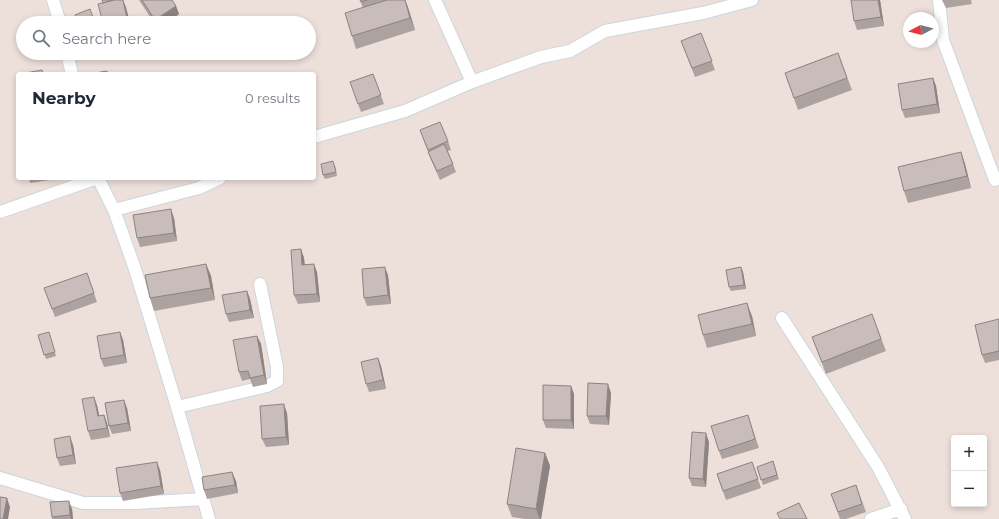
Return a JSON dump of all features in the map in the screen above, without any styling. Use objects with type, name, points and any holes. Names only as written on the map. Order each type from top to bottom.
[{"type":"street","points":[[435,0],[472,82]]},
{"type":"street","points":[[316,135],[405,111],[472,82],[541,57],[570,50],[605,31],[703,13],[752,0]]},
{"type":"street","points":[[939,0],[944,40],[996,180]]},
{"type":"street","points":[[57,1],[59,16]]},
{"type":"street","points":[[69,60],[72,72]]},
{"type":"street","points":[[0,212],[92,180]]},
{"type":"street","points":[[99,180],[114,210],[135,269],[177,406],[209,519]]},
{"type":"street","points":[[114,210],[199,188],[216,180]]},
{"type":"street","points":[[177,406],[267,386],[277,381],[277,367],[260,284]]},
{"type":"street","points":[[782,318],[878,467],[903,514],[870,519]]},
{"type":"street","points":[[0,478],[83,502],[135,503],[203,499]]},
{"type":"building","points":[[102,0],[112,0],[103,3]]},
{"type":"building","points":[[115,0],[123,0],[126,16],[101,16],[98,4]]},
{"type":"building","points":[[142,0],[172,0],[176,6],[161,16],[152,16]]},
{"type":"building","points":[[387,0],[405,0],[410,18],[352,36],[345,13]]},
{"type":"building","points":[[851,0],[878,0],[881,17],[854,21]]},
{"type":"building","points":[[90,9],[92,16],[75,16]]},
{"type":"building","points":[[701,33],[712,61],[692,68],[681,41]]},
{"type":"building","points":[[838,53],[847,78],[794,98],[785,73]]},
{"type":"building","points":[[42,70],[42,72],[31,72]]},
{"type":"building","points":[[373,74],[381,95],[358,104],[350,82]]},
{"type":"building","points":[[933,78],[937,104],[902,110],[898,84]]},
{"type":"building","points":[[440,122],[448,141],[428,150],[420,130]]},
{"type":"building","points":[[444,144],[453,164],[437,171],[428,152]]},
{"type":"building","points":[[961,152],[967,176],[904,191],[898,167]]},
{"type":"building","points":[[333,161],[336,172],[323,175],[321,164]]},
{"type":"building","points":[[171,209],[174,233],[137,238],[133,215]]},
{"type":"building","points":[[301,249],[302,265],[314,264],[317,294],[294,295],[291,250]]},
{"type":"building","points":[[206,264],[211,288],[150,298],[145,275]]},
{"type":"building","points":[[385,267],[388,295],[364,298],[362,269]]},
{"type":"building","points":[[741,267],[744,285],[729,287],[726,270]]},
{"type":"building","points":[[87,273],[94,293],[52,309],[44,288]]},
{"type":"building","points":[[247,291],[250,310],[226,314],[222,295]]},
{"type":"building","points":[[747,303],[752,324],[703,335],[698,315]]},
{"type":"building","points":[[872,314],[881,339],[822,362],[812,337]]},
{"type":"building","points":[[999,319],[999,351],[982,355],[975,325]]},
{"type":"building","points":[[49,332],[55,352],[44,355],[38,335]]},
{"type":"building","points":[[120,332],[124,355],[101,359],[97,336]]},
{"type":"building","points":[[257,336],[264,375],[250,378],[248,371],[239,372],[233,340]]},
{"type":"building","points":[[378,358],[383,380],[366,384],[361,362]]},
{"type":"building","points":[[588,383],[608,384],[606,416],[587,416]]},
{"type":"building","points":[[543,385],[571,386],[571,420],[543,420]]},
{"type":"building","points":[[94,397],[98,416],[104,415],[107,428],[88,431],[82,399]]},
{"type":"building","points":[[124,400],[128,423],[109,426],[105,403]]},
{"type":"building","points":[[284,404],[286,437],[262,439],[260,406]]},
{"type":"building","points":[[748,415],[755,439],[719,451],[711,426]]},
{"type":"building","points":[[692,432],[706,433],[703,479],[689,478]]},
{"type":"building","points":[[70,436],[73,455],[57,458],[54,439]]},
{"type":"building","points":[[516,448],[545,453],[536,509],[507,504]]},
{"type":"building","points":[[773,461],[777,475],[761,480],[757,467]]},
{"type":"building","points":[[157,462],[161,486],[120,493],[116,468]]},
{"type":"building","points":[[752,462],[758,479],[723,491],[717,474]]},
{"type":"building","points":[[232,472],[235,485],[204,490],[202,477]]},
{"type":"building","points":[[856,485],[862,504],[838,512],[831,494]]},
{"type":"building","points":[[0,497],[7,498],[3,519],[0,519]]},
{"type":"building","points":[[69,501],[70,515],[52,517],[50,502]]},
{"type":"building","points":[[799,503],[807,519],[780,519],[777,513]]}]
